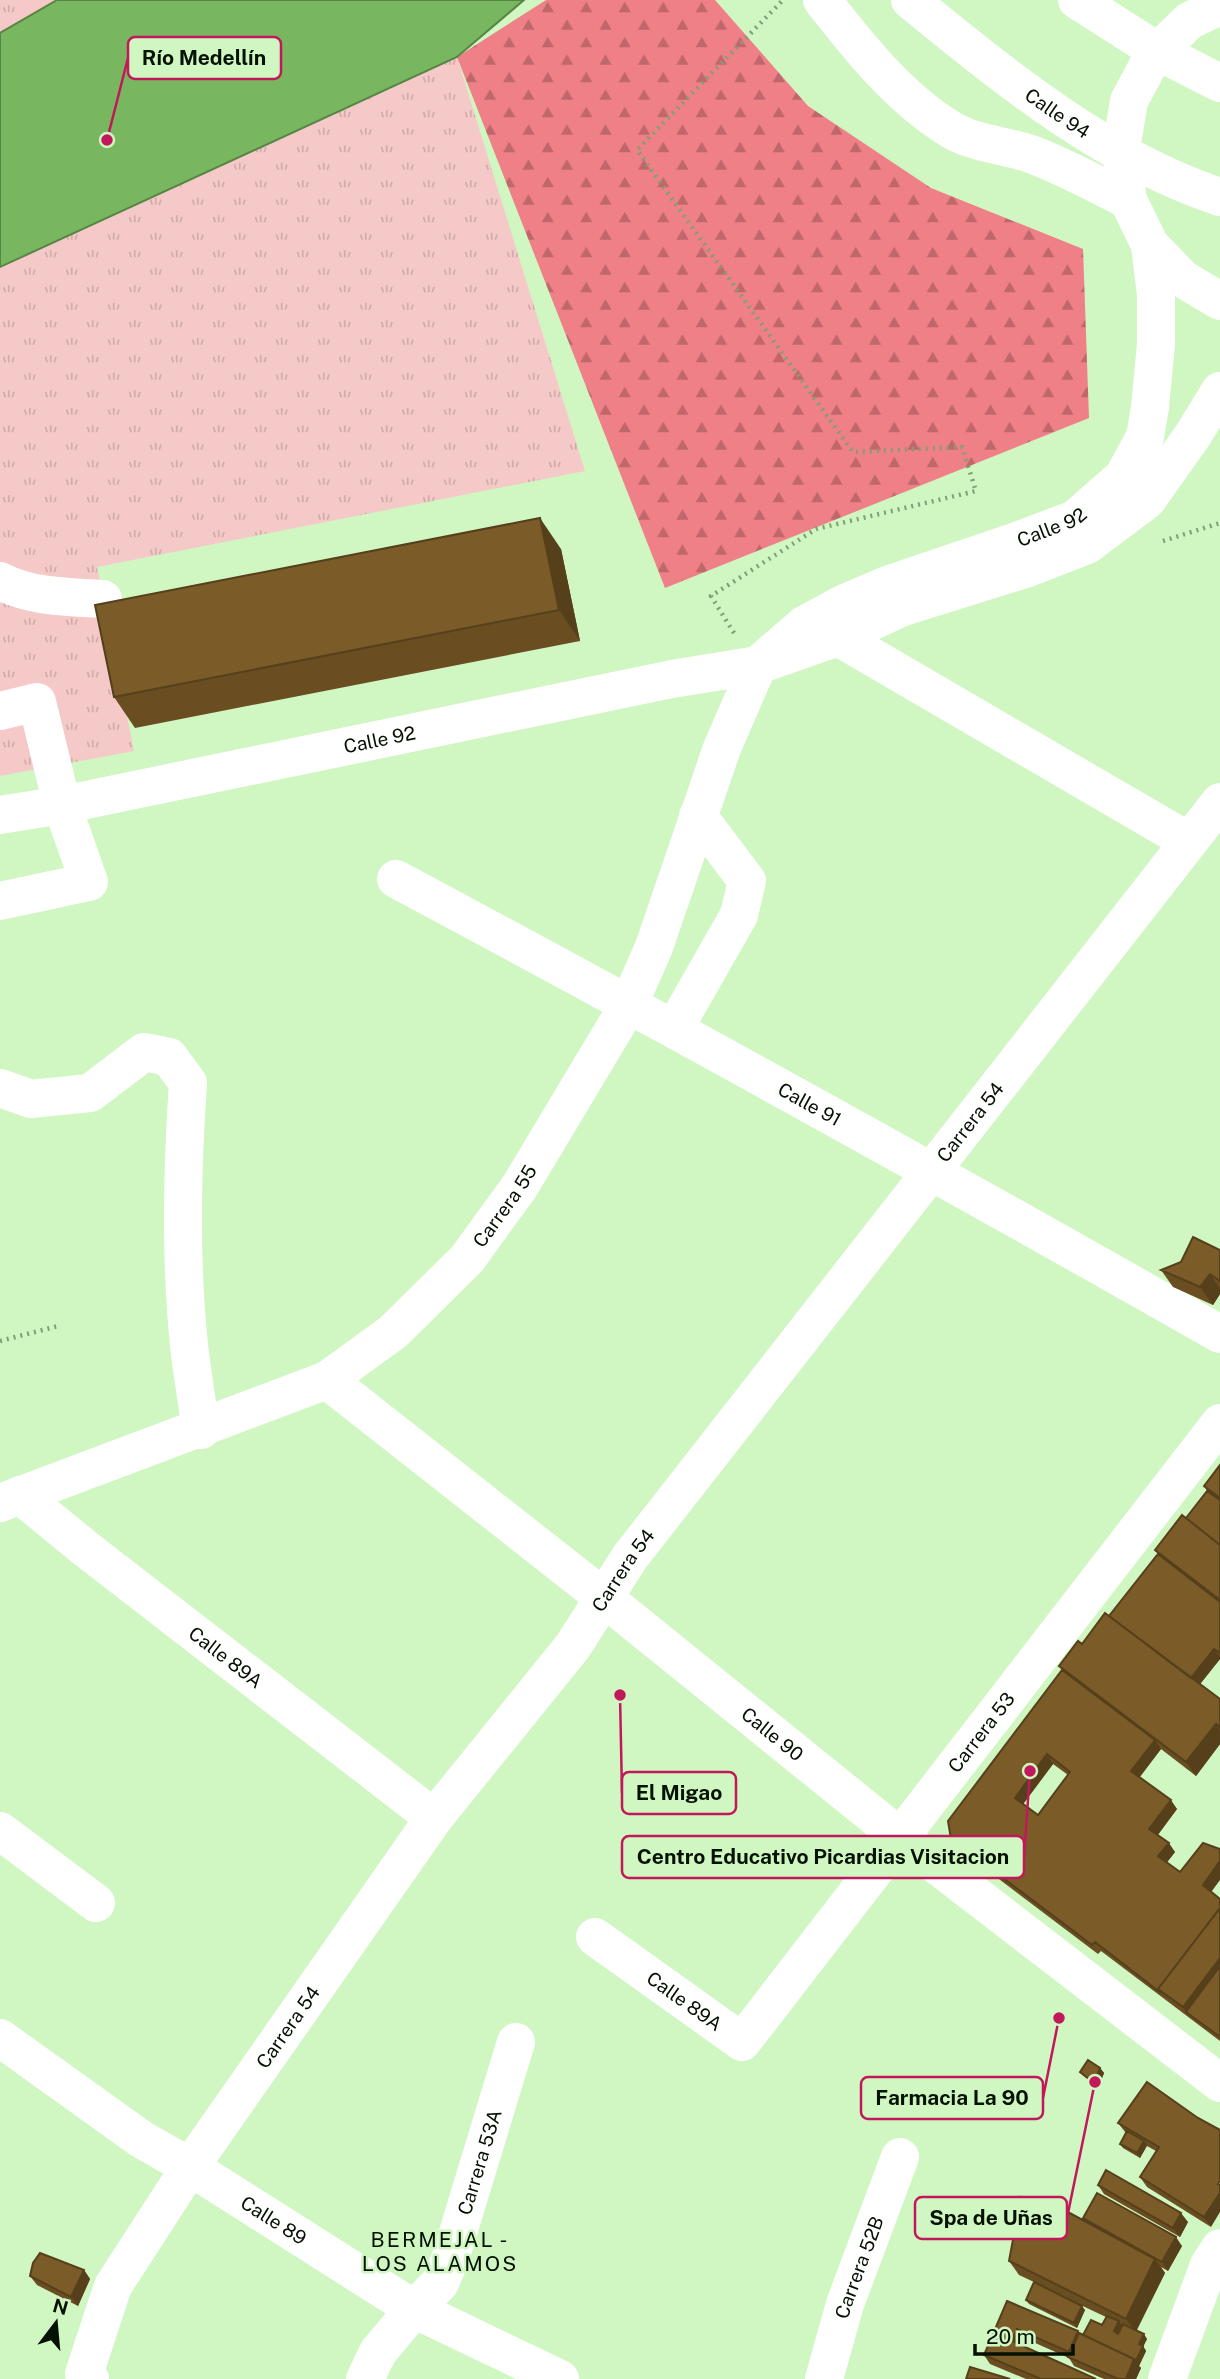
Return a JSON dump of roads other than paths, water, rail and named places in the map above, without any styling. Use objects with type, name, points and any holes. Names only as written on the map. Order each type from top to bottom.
[{"type":"street","points":[[822,0],[862,51],[926,112],[952,130],[1077,174],[1128,200]]},
{"type":"street","name":"Calle 94","points":[[910,0],[997,71],[1100,142],[1220,197]]},
{"type":"street","points":[[1077,0],[1157,51],[1220,83]]},
{"type":"street","points":[[1220,6],[1189,21],[1153,56],[1129,101],[1121,150],[1128,200],[1150,245],[1183,279],[1220,301]]},
{"type":"street","name":"Calle 92","points":[[758,665],[804,625],[843,604],[887,585],[1075,519],[1123,477],[1145,437],[1150,407],[1156,344],[1156,295],[1150,245]]},
{"type":"street","name":"Calle 92","points":[[0,815],[62,805],[645,685],[758,665],[838,637],[904,607],[1028,568],[1087,545],[1147,500],[1220,391]]},
{"type":"street","points":[[0,581],[11,586],[64,597],[103,599]]},
{"type":"street","points":[[838,637],[1188,841]]},
{"type":"street","name":"Carrera 55","points":[[10,1499],[201,1430],[327,1380],[393,1332],[467,1259],[520,1186],[629,1004],[654,947],[722,748],[758,665]]},
{"type":"street","points":[[0,711],[37,702],[62,805],[89,882],[0,901]]},
{"type":"street","name":"Carrera 54","points":[[87,2376],[113,2286],[190,2167],[434,1818],[573,1646],[630,1557],[1220,802]]},
{"type":"street","points":[[674,1029],[739,915],[747,881],[698,817]]},
{"type":"street","name":"Calle 91","points":[[396,879],[931,1170],[1220,1334]]},
{"type":"street","points":[[0,1088],[31,1099],[90,1093],[144,1052],[169,1057],[188,1083],[184,1142],[184,1257],[189,1345],[201,1430]]},
{"type":"street","name":"Calle 90","points":[[327,1380],[603,1597],[900,1837],[1220,2083]]},
{"type":"street","name":"Carrera 53","points":[[741,2042],[1220,1423]]},
{"type":"street","name":"Calle 89A","points":[[10,1499],[86,1549],[434,1818]]},
{"type":"street","points":[[0,1831],[96,1903]]},
{"type":"street","name":"Calle 89A","points":[[595,1937],[741,2042]]},
{"type":"street","name":"Calle 89","points":[[0,2038],[141,2139],[190,2167],[414,2309],[560,2379]]},
{"type":"street","name":"Carrera 53A","points":[[365,2379],[378,2352],[440,2283],[450,2259],[516,2042]]},
{"type":"street","name":"Carrera 52B","points":[[824,2379],[845,2304],[900,2157]]},
{"type":"street","points":[[1167,2379],[1209,2265],[1220,2248]]},
{"type":"place","name":"Río Medellín","points":[[107,140]]},
{"type":"place","name":"El Migao","points":[[620,1695]]},
{"type":"place","name":"Centro Educativo Picardias Visitacion","points":[[1030,1771]]},
{"type":"place","name":"Farmacia La 90","points":[[1059,2018]]},
{"type":"place","name":"Spa de Uñas","points":[[1095,2082]]},
{"type":"district","name":"BERMEJAL - LOS ALAMOS","points":[[440,2251]]}]
